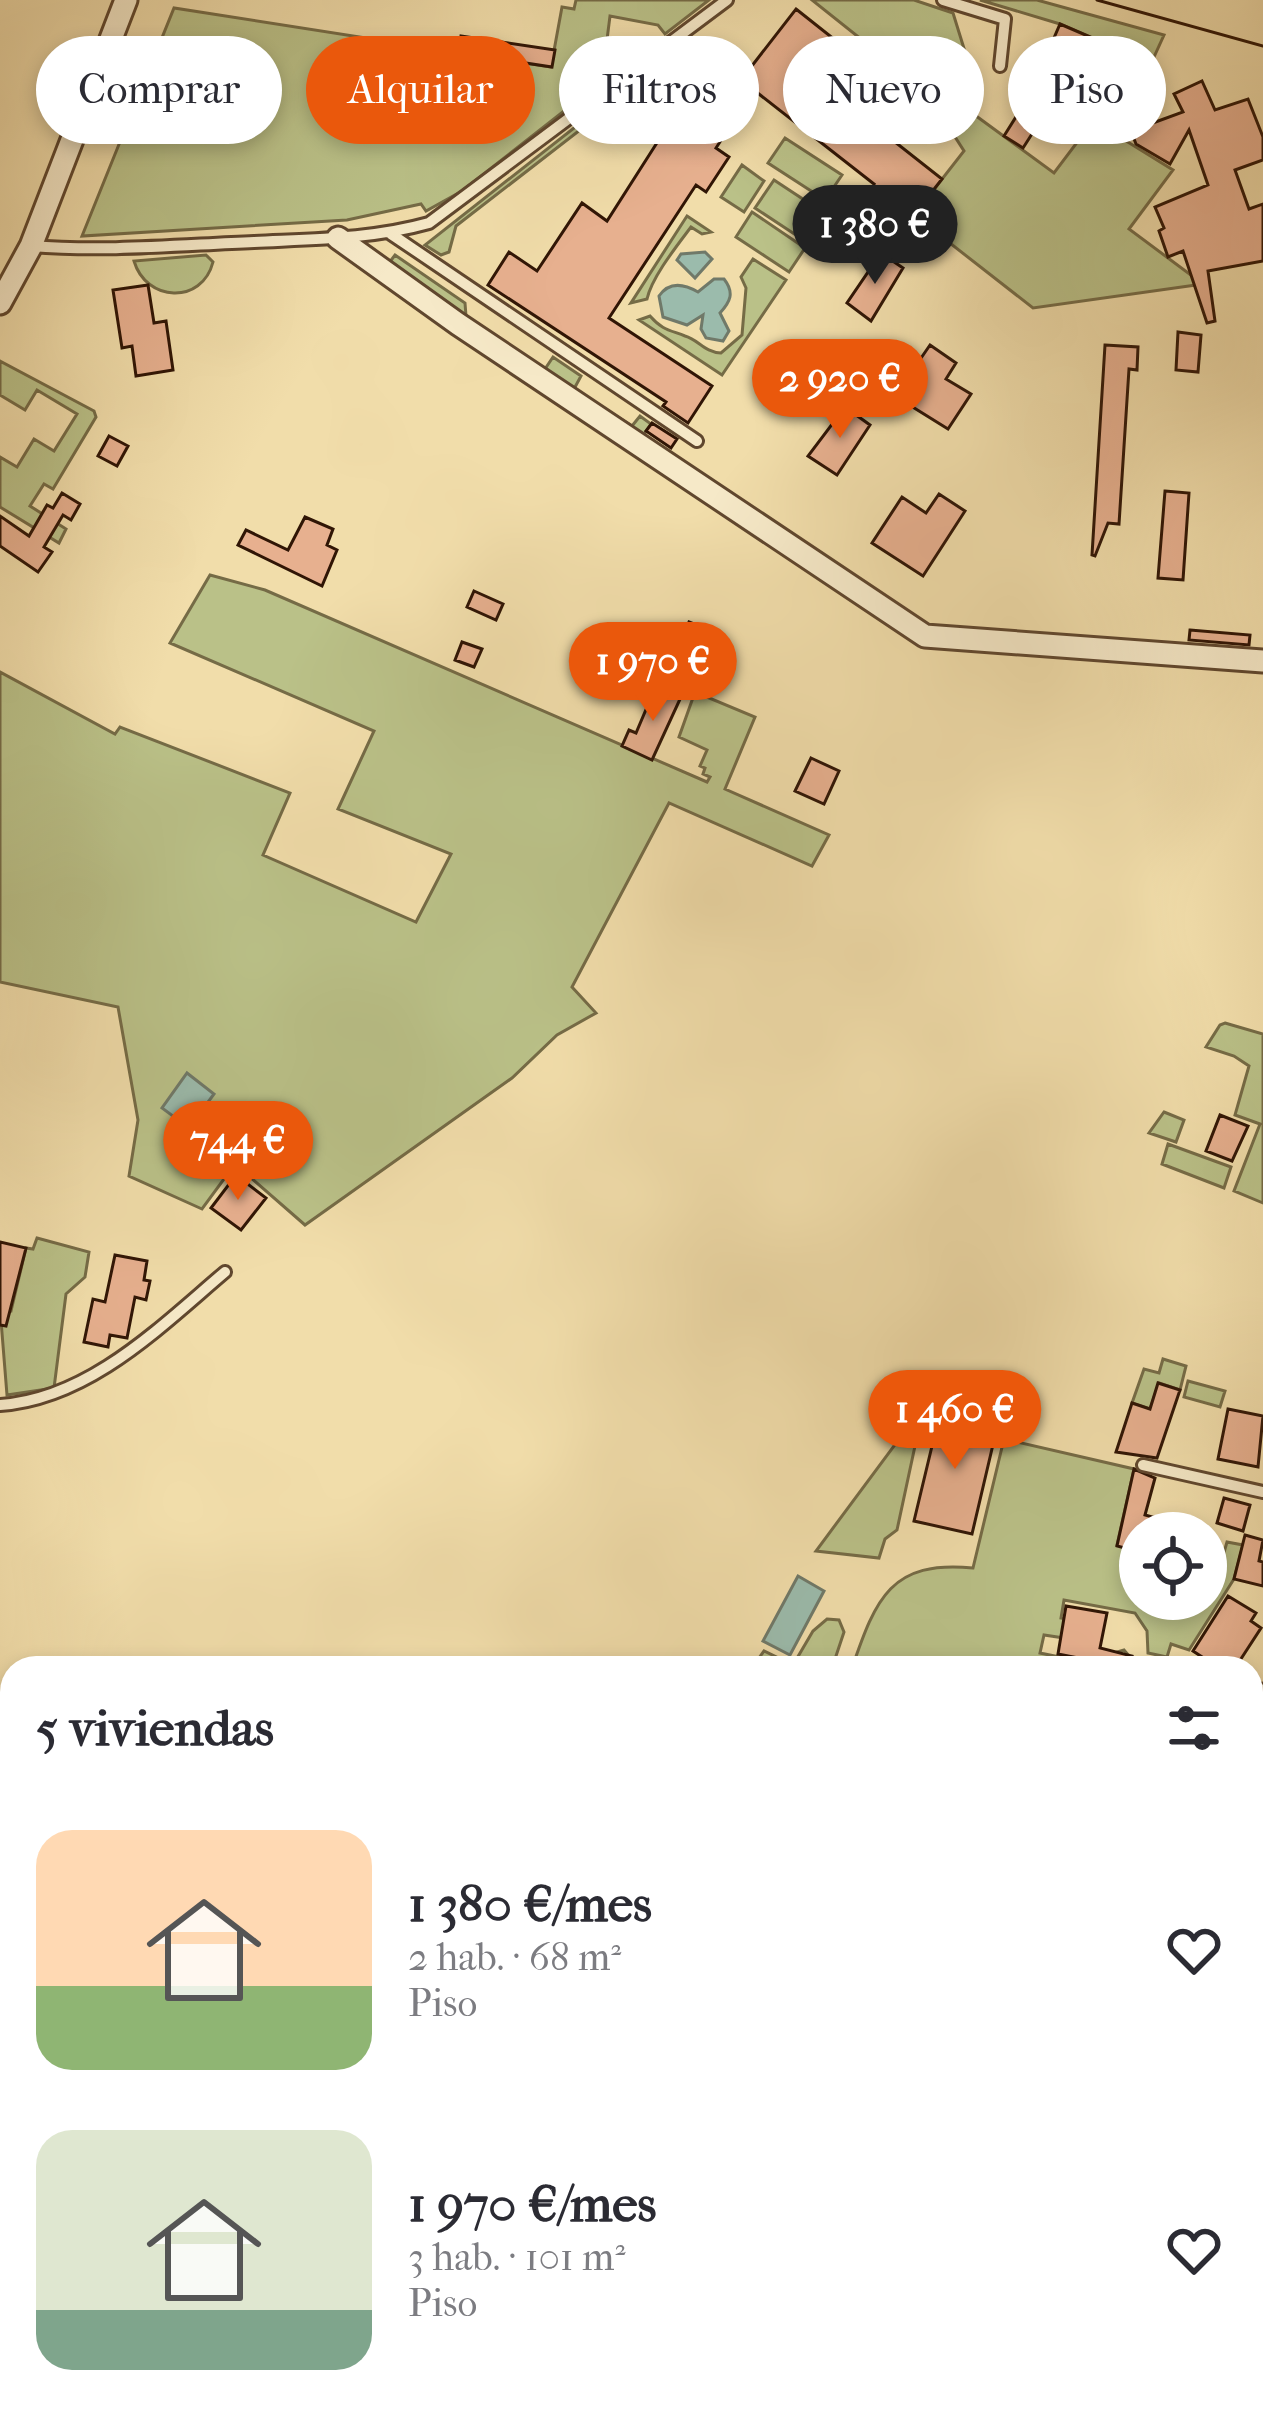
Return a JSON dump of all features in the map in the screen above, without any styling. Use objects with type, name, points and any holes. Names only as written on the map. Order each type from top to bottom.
[{"type":"street","points":[[0,303],[31,246],[126,0]]},
{"type":"street","points":[[338,238],[458,324],[925,637],[1263,661]]},
{"type":"lane","points":[[31,246],[96,251],[338,238],[391,234],[429,224],[727,0]]},
{"type":"lane","points":[[944,0],[1005,19],[1000,66]]},
{"type":"lane","points":[[391,234],[697,441]]},
{"type":"lane","points":[[0,1405],[53,1396],[79,1383],[156,1331],[225,1272]]},
{"type":"lane","points":[[1143,1465],[1263,1492]]},
{"type":"green space","points":[[576,0],[709,0],[665,34],[658,25],[610,16],[607,36],[559,36],[559,115],[535,134],[535,64],[551,67],[562,7],[574,9]]},
{"type":"green space","points":[[812,0],[914,0],[953,13],[960,36],[857,36]]},
{"type":"green space","points":[[980,0],[1037,0],[1164,35],[1088,36]]},
{"type":"green space","points":[[174,8],[353,36],[306,36],[306,144],[522,144],[462,191],[426,211],[421,204],[347,220],[82,236],[119,144],[282,144],[282,36],[163,36]]},
{"type":"green space","points":[[984,122],[1008,144],[1054,173],[1076,144],[1131,144],[1173,170],[1129,229],[1203,284],[1033,308],[914,215],[964,151],[960,144],[984,144]]},
{"type":"green space","points":[[559,140],[562,144],[456,226],[449,252],[441,255],[425,245]]},
{"type":"green space","points":[[783,141],[842,175],[825,200],[768,163]]},
{"type":"green space","points":[[742,165],[764,181],[744,212],[721,197]]},
{"type":"green space","points":[[774,180],[827,215],[808,243],[755,208]]},
{"type":"green space","points":[[752,212],[805,248],[789,272],[736,237]]},
{"type":"green space","points":[[687,216],[711,232],[702,234],[691,227],[659,272],[647,299],[631,303]]},
{"type":"green space","points":[[206,255],[213,262],[207,276],[198,286],[174,293],[150,284],[134,261]]},
{"type":"green space","points":[[395,255],[465,303],[466,316],[545,369],[553,357],[581,376],[574,389],[632,426],[640,416],[651,424],[641,439],[389,263]]},
{"type":"green space","points":[[753,259],[786,280],[722,375],[639,320],[650,316],[666,329],[721,353],[742,335],[746,288],[741,277]]},
{"type":"green space","points":[[0,361],[94,411],[96,417],[53,489],[44,484],[30,506],[66,529],[59,543],[0,507],[0,457],[17,467],[34,439],[54,451],[77,414],[37,390],[25,410],[0,395]]},
{"type":"green space","points":[[210,575],[265,590],[707,782],[710,777],[700,766],[707,750],[679,737],[695,692],[755,717],[725,789],[829,835],[812,866],[669,803],[572,987],[596,1013],[557,1035],[512,1078],[305,1225],[235,1164],[202,1209],[129,1176],[138,1120],[118,1007],[0,982],[0,672],[115,734],[120,727],[290,793],[263,855],[416,922],[451,854],[338,809],[374,731],[170,643]]},
{"type":"green space","points":[[1225,1023],[1263,1034],[1263,1203],[1234,1191],[1260,1124],[1235,1115],[1249,1066],[1206,1047]]},
{"type":"green space","points":[[1164,1112],[1184,1120],[1176,1142],[1149,1133]]},
{"type":"green space","points":[[1168,1144],[1231,1167],[1224,1188],[1162,1164]]},
{"type":"green space","points":[[37,1238],[89,1252],[85,1277],[66,1294],[54,1388],[7,1395],[0,1308],[11,1311],[26,1248],[33,1249]]},
{"type":"green space","points":[[1163,1359],[1186,1366],[1180,1390],[1159,1383],[1150,1409],[1132,1403],[1144,1369],[1159,1373]]},
{"type":"green space","points":[[1188,1381],[1225,1391],[1220,1407],[1184,1397]]},
{"type":"green space","points":[[934,1392],[952,1400],[921,1418],[897,1530],[885,1539],[879,1558],[816,1551]]},
{"type":"green space","points":[[1004,1439],[1134,1469],[1124,1512],[1119,1512],[1119,1610],[1064,1600],[1064,1638],[1044,1635],[1040,1653],[1055,1656],[857,1656],[879,1603],[891,1589],[923,1570],[973,1568]]},
{"type":"green space","points":[[1227,1542],[1243,1545],[1227,1590]]},
{"type":"green space","points":[[827,1619],[839,1620],[844,1632],[836,1656],[798,1656],[813,1631]]},
{"type":"green space","points":[[1140,1620],[1208,1620],[1189,1650],[1171,1644],[1167,1656],[1148,1653],[1147,1631]]},
{"type":"shaded area","points":[[705,252],[712,259],[695,278],[677,260],[681,254]]},
{"type":"shaded area","points":[[714,279],[724,279],[730,293],[720,313],[729,331],[723,341],[706,338],[701,329],[703,315],[687,325],[663,317],[659,296],[663,291],[678,285],[698,292]]},
{"type":"shaded area","points":[[187,1073],[214,1094],[189,1128],[162,1108]]},
{"type":"shaded area","points":[[798,1576],[824,1591],[790,1655],[763,1641]]},
{"type":"building","points":[[796,9],[830,36],[783,36],[783,113],[759,94],[759,57]]},
{"type":"building","points":[[1060,24],[1088,36],[1055,36]]},
{"type":"building","points":[[535,47],[555,50],[552,67],[535,64]]},
{"type":"building","points":[[1202,81],[1215,110],[1248,99],[1263,137],[1263,160],[1235,170],[1249,209],[1263,204],[1263,261],[1208,271],[1215,321],[1207,323],[1183,251],[1168,257],[1155,207],[1208,185],[1189,130],[1170,164],[1136,144],[1166,144],[1166,118],[1183,112],[1174,94]]},
{"type":"building","points":[[656,144],[719,144],[716,148],[729,157],[706,192],[696,185],[609,318],[712,386],[688,423],[663,406],[666,402],[488,285],[509,252],[537,271],[582,203],[607,221]]},
{"type":"building","points":[[823,144],[898,144],[942,179],[907,224],[865,194],[874,184]]},
{"type":"building","points":[[881,253],[903,268],[871,321],[847,303]]},
{"type":"building","points":[[148,285],[154,323],[166,321],[173,370],[136,376],[132,346],[122,348],[113,290]]},
{"type":"building","points":[[1178,332],[1201,335],[1198,372],[1176,370]]},
{"type":"building","points":[[930,345],[956,363],[946,379],[971,394],[948,429],[895,396]]},
{"type":"building","points":[[1105,345],[1138,347],[1137,370],[1129,369],[1119,524],[1108,523],[1095,556],[1092,555]]},
{"type":"building","points":[[845,407],[870,425],[837,475],[808,456]]},
{"type":"building","points":[[652,423],[677,439],[671,448],[646,431]]},
{"type":"building","points":[[109,436],[128,446],[117,466],[98,456]]},
{"type":"building","points":[[1165,491],[1189,493],[1183,580],[1158,578]]},
{"type":"building","points":[[62,493],[80,504],[71,520],[63,515],[44,547],[52,552],[38,572],[0,546],[0,516],[29,536],[47,505],[53,508]]},
{"type":"building","points":[[939,494],[965,511],[923,576],[872,543],[902,497],[926,513]]},
{"type":"building","points":[[305,517],[333,529],[327,545],[337,550],[322,586],[238,545],[246,530],[288,550]]},
{"type":"building","points":[[474,591],[503,604],[496,620],[467,607]]},
{"type":"building","points":[[689,622],[714,632],[707,651],[682,640]]},
{"type":"building","points":[[1190,630],[1250,635],[1249,645],[1189,640]]},
{"type":"building","points":[[462,642],[482,649],[474,667],[455,660]]},
{"type":"building","points":[[656,686],[681,697],[652,760],[622,746],[629,730],[636,733]]},
{"type":"building","points":[[811,758],[839,771],[824,804],[795,791]]},
{"type":"building","points":[[1220,1115],[1248,1126],[1232,1161],[1206,1151]]},
{"type":"building","points":[[236,1175],[266,1198],[241,1230],[211,1208]]},
{"type":"building","points":[[0,1242],[26,1248],[6,1326],[0,1325]]},
{"type":"building","points":[[115,1255],[147,1261],[146,1300],[135,1297],[127,1338],[110,1335],[108,1347],[84,1342],[93,1299],[105,1302]]},
{"type":"building","points":[[1158,1383],[1180,1390],[1157,1458],[1116,1452],[1132,1403],[1150,1409]]},
{"type":"building","points":[[1228,1409],[1263,1416],[1258,1467],[1218,1459]]},
{"type":"building","points":[[946,1411],[988,1421],[985,1434],[995,1436],[972,1534],[914,1521],[932,1446],[925,1444],[930,1421]]},
{"type":"building","points":[[1134,1469],[1155,1478],[1146,1512],[1125,1512]]},
{"type":"building","points":[[1224,1498],[1250,1505],[1243,1531],[1227,1526],[1227,1512],[1220,1512]]},
{"type":"building","points":[[1245,1535],[1263,1540],[1259,1561],[1263,1562],[1263,1586],[1234,1579]]},
{"type":"building","points":[[1228,1596],[1256,1613],[1251,1621],[1261,1628],[1243,1656],[1201,1656],[1193,1651],[1213,1620],[1227,1620]]},
{"type":"building","points":[[1066,1606],[1107,1613],[1100,1648],[1132,1656],[1068,1656],[1058,1654]]},
{"type":"tram line","points":[[1097,0],[1263,46]]}]
